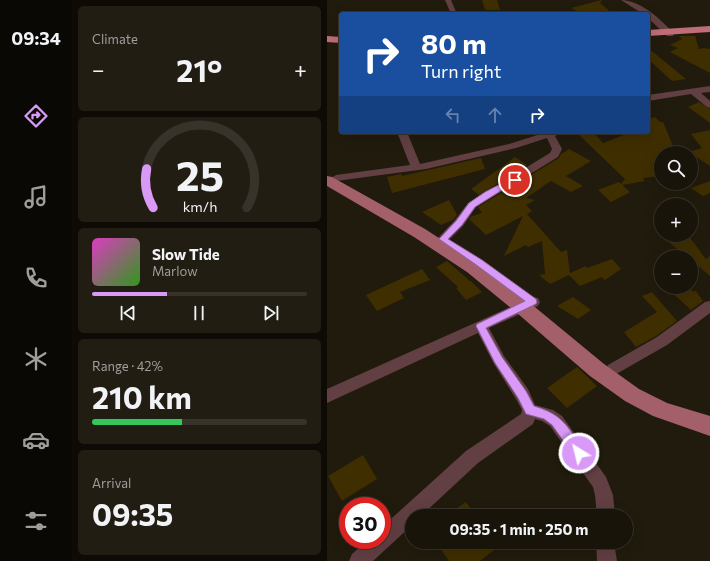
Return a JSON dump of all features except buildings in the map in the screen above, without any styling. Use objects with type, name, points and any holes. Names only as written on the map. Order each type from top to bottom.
[{"type":"highway","points":[[650,36],[710,29]]},
{"type":"highway","points":[[650,33],[710,32]]},
{"type":"highway","points":[[327,36],[339,37]]},
{"type":"highway","points":[[327,39],[339,40]]},
{"type":"main road","points":[[330,177],[443,239],[479,262],[528,304],[628,381],[670,402],[710,414]]},
{"type":"main road","points":[[330,177],[528,304],[590,364],[621,388],[645,403],[665,412],[710,426]]},
{"type":"street","points":[[448,0],[454,12]]},
{"type":"street","points":[[624,0],[645,12]]},
{"type":"street","points":[[650,16],[669,33]]},
{"type":"street","points":[[650,98],[710,89]]},
{"type":"street","points":[[694,92],[710,106]]},
{"type":"street","points":[[402,134],[403,139],[416,167]]},
{"type":"street","points":[[522,134],[527,142]]},
{"type":"street","points":[[330,177],[416,167],[466,158],[553,134],[557,149],[553,154],[472,205],[459,223],[443,239]]},
{"type":"street","points":[[327,396],[528,304]]},
{"type":"street","points":[[613,369],[662,340],[710,306]]},
{"type":"street","points":[[359,561],[472,457],[527,419],[530,410],[522,394],[499,360],[481,326]]},
{"type":"street","points":[[530,410],[547,415],[556,421],[600,483],[604,495],[605,509]]},
{"type":"street","points":[[606,549],[607,561]]},
{"type":"route","points":[[515,180],[487,194],[472,205],[459,223],[443,239],[479,262],[533,302],[481,326],[499,360],[522,394],[530,410],[547,415],[556,421],[579,453]]}]
